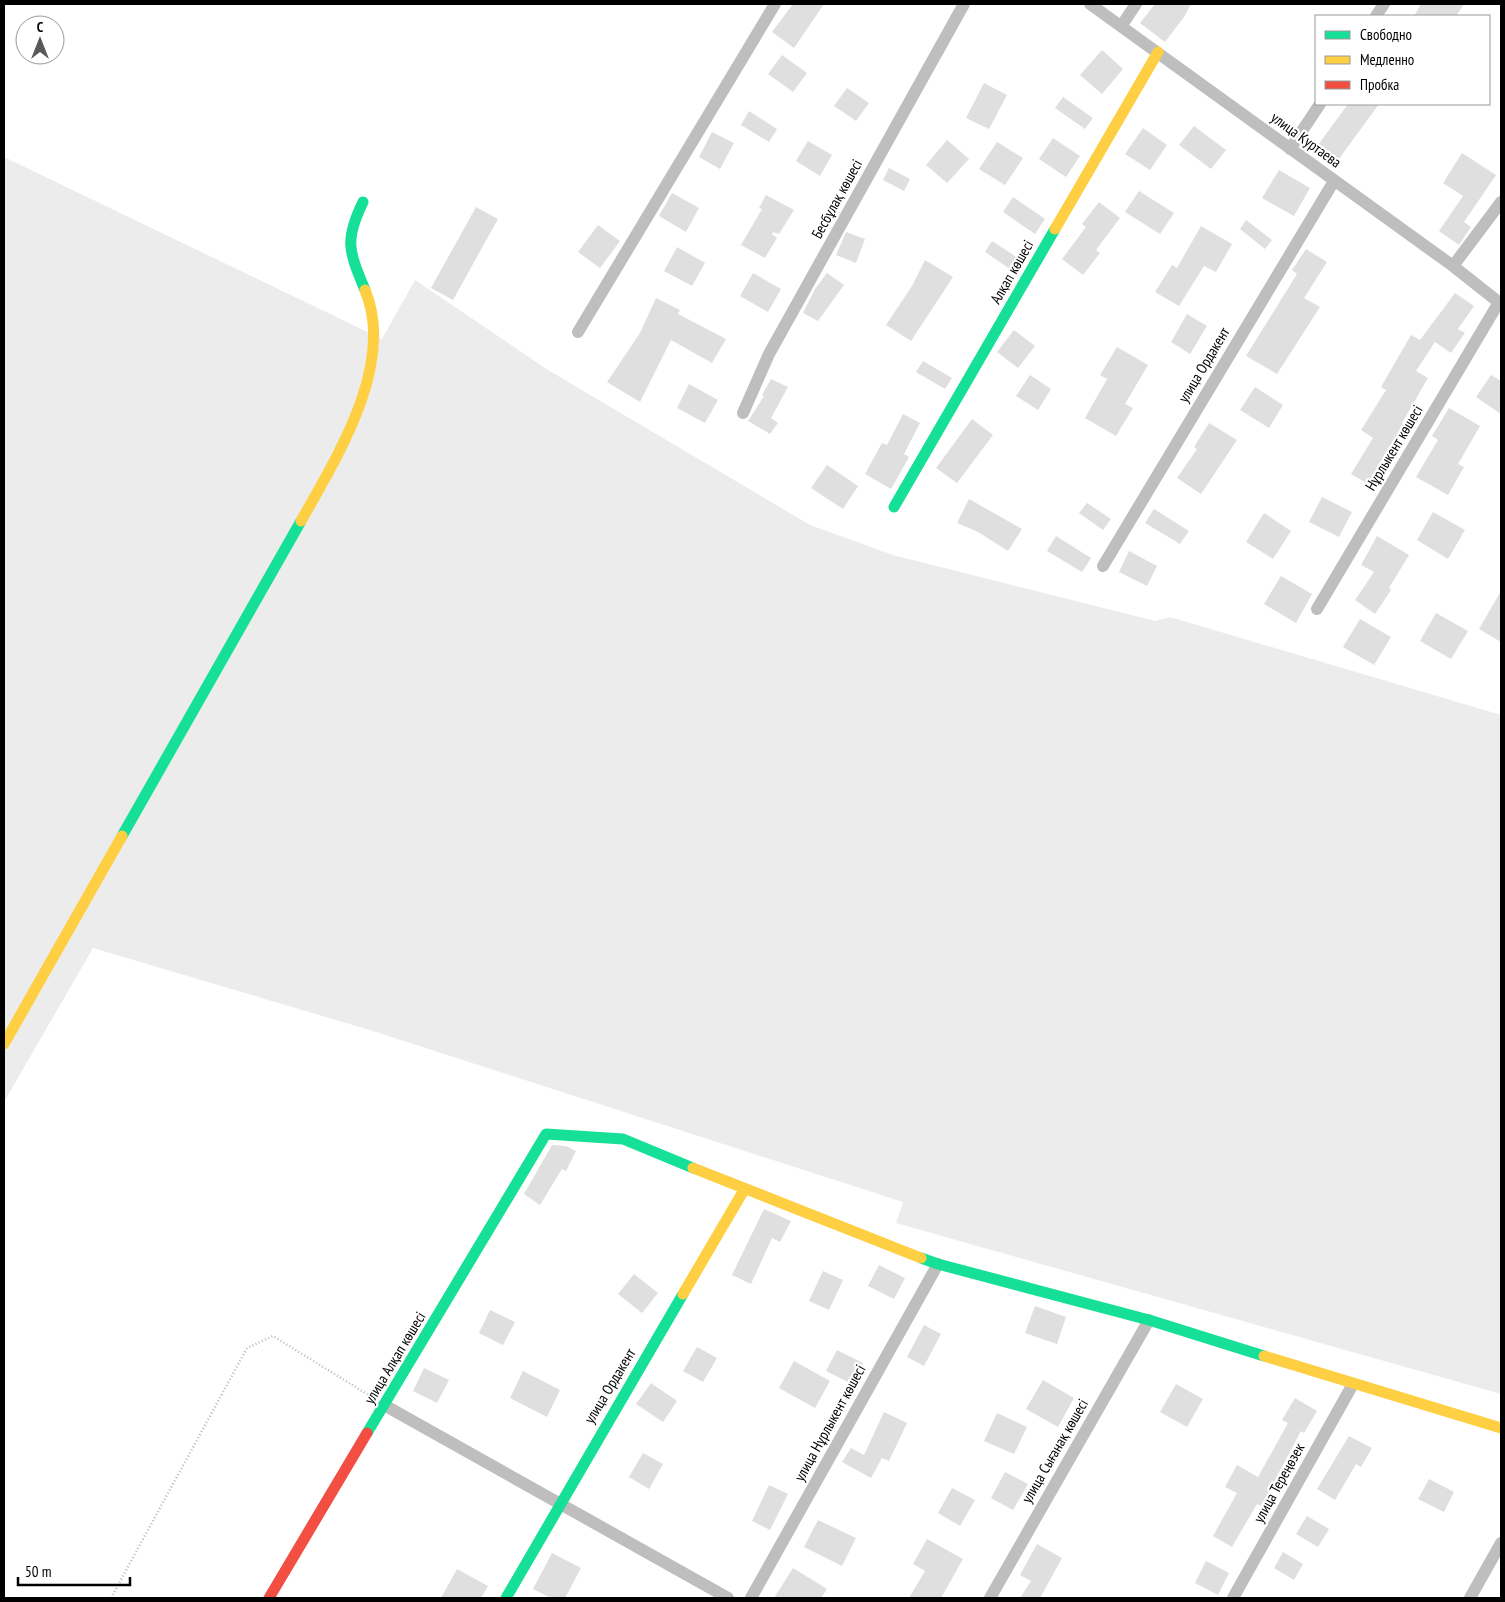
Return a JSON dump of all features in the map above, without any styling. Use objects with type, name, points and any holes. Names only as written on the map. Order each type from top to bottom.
[{"type":"street","points":[[578,332],[775,4]]},
{"type":"street","name":"Бесбұлақ көшесі","points":[[743,413],[769,354],[964,4]]},
{"type":"street","name":"улица Куртаева","points":[[1090,4],[1122,25],[1500,303]]},
{"type":"street","points":[[1122,25],[1136,4]]},
{"type":"street","points":[[1377,15],[1384,4]]},
{"type":"street","name":"Алқап көшесі","points":[[894,507],[1158,52]]},
{"type":"street","points":[[1290,149],[1319,105]]},
{"type":"street","name":"улица Ордакент","points":[[1103,566],[1334,181]]},
{"type":"street","points":[[4,1044],[330,470],[364,390],[373,356],[373,314],[351,254],[351,230],[363,202]]},
{"type":"street","points":[[1452,266],[1501,202]]},
{"type":"street","name":"Нұрлыкент көшесі","points":[[1317,610],[1500,303]]},
{"type":"street","name":"улица Алқап көшесі","points":[[269,1598],[546,1134],[622,1139],[744,1190]]},
{"type":"street","points":[[744,1190],[938,1264],[1149,1320],[1501,1428]]},
{"type":"street","name":"улица Ордакент","points":[[506,1598],[744,1190]]},
{"type":"street","name":"улица Нұрлыкент көшесі","points":[[751,1598],[938,1264]]},
{"type":"street","name":"улица Сығанақ көшесі","points":[[990,1598],[1149,1320]]},
{"type":"street","name":"улица Тереңөзек","points":[[1233,1598],[1354,1384]]},
{"type":"street","points":[[384,1404],[559,1505],[728,1598]]},
{"type":"street","points":[[1470,1598],[1501,1543]]},
{"type":"path","points":[[111,1598],[247,1348],[273,1336],[384,1404]]},
{"type":"shaded area","points":[[4,157],[382,339],[415,280],[548,370],[810,525],[893,555],[1155,621],[1170,617],[1501,715],[1501,1394],[896,1223],[903,1202],[373,1031],[93,948],[4,1102]]},
{"type":"building","points":[[793,4],[824,4],[794,48],[772,32]]},
{"type":"building","points":[[1155,4],[1191,4],[1184,17],[1165,42],[1140,23]]},
{"type":"building","points":[[1421,4],[1464,4],[1457,15],[1415,15]]},
{"type":"building","points":[[1102,50],[1123,69],[1102,94],[1080,75]]},
{"type":"building","points":[[782,55],[807,73],[793,92],[768,74]]},
{"type":"building","points":[[984,83],[1007,95],[989,129],[966,118]]},
{"type":"building","points":[[847,88],[869,103],[856,121],[834,106]]},
{"type":"building","points":[[1063,97],[1093,118],[1085,129],[1055,108]]},
{"type":"building","points":[[1347,105],[1378,105],[1336,163],[1315,149]]},
{"type":"building","points":[[749,111],[777,129],[769,142],[741,125]]},
{"type":"building","points":[[1194,126],[1226,150],[1211,169],[1179,145]]},
{"type":"building","points":[[1143,128],[1167,145],[1150,170],[1125,154]]},
{"type":"building","points":[[712,132],[734,143],[720,169],[699,157]]},
{"type":"building","points":[[1053,138],[1080,156],[1066,177],[1039,159]]},
{"type":"building","points":[[947,140],[969,159],[947,183],[926,165]]},
{"type":"building","points":[[808,141],[832,155],[820,176],[796,161]]},
{"type":"building","points":[[997,142],[1023,158],[1005,185],[979,169]]},
{"type":"building","points":[[1462,153],[1496,175],[1464,222],[1471,227],[1459,245],[1439,231],[1463,196],[1443,183]]},
{"type":"building","points":[[889,168],[910,179],[904,191],[883,180]]},
{"type":"building","points":[[1279,170],[1310,188],[1294,216],[1262,198]]},
{"type":"building","points":[[1139,191],[1174,213],[1160,234],[1125,212]]},
{"type":"building","points":[[672,193],[699,208],[686,232],[659,216]]},
{"type":"building","points":[[766,195],[794,210],[779,234],[773,232],[772,234],[777,238],[765,258],[741,245],[762,209],[759,208]]},
{"type":"building","points":[[1013,197],[1045,219],[1035,234],[1003,212]]},
{"type":"building","points":[[1099,202],[1120,218],[1096,250],[1100,253],[1083,275],[1062,259],[1086,227],[1082,224]]},
{"type":"building","points":[[476,207],[498,219],[453,300],[431,288]]},
{"type":"building","points":[[1246,220],[1272,240],[1265,249],[1240,229]]},
{"type":"building","points":[[598,225],[620,241],[600,268],[578,252]]},
{"type":"building","points":[[1201,226],[1232,244],[1216,272],[1204,266],[1179,306],[1155,292],[1172,265],[1177,268]]},
{"type":"building","points":[[846,232],[865,239],[856,263],[836,255]]},
{"type":"building","points":[[992,241],[1021,260],[1013,271],[985,252]]},
{"type":"building","points":[[677,247],[705,263],[692,286],[664,271]]},
{"type":"building","points":[[1306,249],[1327,262],[1304,298],[1320,307],[1277,374],[1246,356],[1297,274],[1292,270]]},
{"type":"building","points":[[925,260],[953,277],[911,341],[886,325],[912,286]]},
{"type":"building","points":[[753,273],[781,289],[768,312],[740,296]]},
{"type":"building","points":[[827,273],[844,285],[818,321],[803,313],[815,289]]},
{"type":"building","points":[[1455,293],[1474,306],[1458,329],[1465,333],[1451,353],[1435,342],[1416,371],[1428,378],[1402,423],[1404,425],[1381,462],[1386,465],[1373,487],[1351,474],[1373,438],[1361,430],[1386,390],[1381,387],[1411,335],[1420,340]]},
{"type":"building","points":[[656,298],[680,310],[678,314],[726,339],[712,363],[671,340],[640,402],[607,382],[640,333]]},
{"type":"building","points":[[1187,314],[1207,326],[1190,354],[1171,342]]},
{"type":"building","points":[[1014,330],[1035,346],[1018,368],[997,352]]},
{"type":"building","points":[[1117,347],[1148,365],[1125,404],[1133,408],[1116,436],[1085,418],[1107,379],[1100,375]]},
{"type":"building","points":[[923,361],[952,378],[945,389],[916,372]]},
{"type":"building","points":[[1030,375],[1051,389],[1038,410],[1016,396]]},
{"type":"building","points":[[1491,375],[1501,381],[1501,414],[1476,397]]},
{"type":"building","points":[[771,379],[788,387],[771,418],[778,423],[770,434],[748,421],[764,396],[762,395]]},
{"type":"building","points":[[689,384],[718,400],[705,423],[677,408]]},
{"type":"building","points":[[1255,387],[1283,405],[1269,428],[1240,410]]},
{"type":"building","points":[[1449,408],[1480,426],[1458,464],[1464,467],[1448,495],[1416,477],[1438,440],[1432,436]]},
{"type":"building","points":[[903,414],[920,423],[904,454],[909,457],[891,489],[865,474],[882,443],[887,445]]},
{"type":"building","points":[[972,419],[993,435],[957,483],[936,468]]},
{"type":"building","points":[[1209,423],[1237,440],[1201,494],[1177,478],[1197,449],[1194,447]]},
{"type":"building","points":[[827,465],[858,486],[843,509],[811,488]]},
{"type":"building","points":[[1322,497],[1352,512],[1339,537],[1309,522]]},
{"type":"building","points":[[969,499],[1022,529],[1008,551],[978,532],[957,523]]},
{"type":"building","points":[[1087,503],[1111,519],[1103,530],[1079,513]]},
{"type":"building","points":[[1154,509],[1189,531],[1180,544],[1145,523]]},
{"type":"building","points":[[1433,512],[1465,530],[1448,559],[1417,540]]},
{"type":"building","points":[[1264,513],[1291,531],[1273,559],[1246,542]]},
{"type":"building","points":[[1056,536],[1091,558],[1082,572],[1047,551]]},
{"type":"building","points":[[1377,536],[1409,555],[1389,588],[1391,590],[1375,614],[1355,600],[1374,572],[1361,565]]},
{"type":"building","points":[[1129,551],[1157,566],[1147,586],[1119,572]]},
{"type":"building","points":[[1281,576],[1312,594],[1296,623],[1264,604]]},
{"type":"building","points":[[1501,591],[1501,642],[1479,629]]},
{"type":"building","points":[[1436,613],[1468,631],[1451,659],[1420,641]]},
{"type":"building","points":[[1360,619],[1391,637],[1374,665],[1343,647]]},
{"type":"building","points":[[552,1145],[566,1146],[576,1151],[566,1171],[562,1169],[540,1205],[524,1194]]},
{"type":"building","points":[[764,1209],[791,1221],[780,1242],[772,1238],[751,1284],[732,1275]]},
{"type":"building","points":[[879,1265],[905,1278],[894,1299],[868,1286]]},
{"type":"building","points":[[823,1271],[843,1280],[829,1310],[809,1301]]},
{"type":"building","points":[[634,1274],[658,1293],[642,1313],[618,1294]]},
{"type":"building","points":[[1035,1306],[1066,1317],[1057,1344],[1025,1333]]},
{"type":"building","points":[[490,1310],[515,1322],[503,1345],[479,1333]]},
{"type":"building","points":[[924,1325],[941,1334],[924,1366],[907,1357]]},
{"type":"building","points":[[697,1347],[717,1358],[703,1382],[683,1371]]},
{"type":"building","points":[[837,1350],[863,1363],[852,1384],[826,1371]]},
{"type":"building","points":[[794,1361],[830,1381],[815,1408],[779,1388]]},
{"type":"building","points":[[424,1368],[449,1380],[437,1403],[413,1391]]},
{"type":"building","points":[[523,1371],[560,1390],[547,1417],[510,1398]]},
{"type":"building","points":[[1043,1380],[1074,1398],[1058,1427],[1026,1409]]},
{"type":"building","points":[[651,1383],[677,1401],[663,1422],[636,1404]]},
{"type":"building","points":[[1176,1384],[1203,1399],[1187,1427],[1160,1412]]},
{"type":"building","points":[[1295,1398],[1317,1411],[1304,1433],[1301,1431],[1261,1506],[1257,1504],[1232,1547],[1213,1536],[1237,1493],[1225,1487],[1237,1465],[1258,1477],[1288,1423],[1282,1420]]},
{"type":"building","points":[[884,1412],[907,1423],[889,1461],[882,1458],[871,1478],[842,1462],[851,1448],[864,1455]]},
{"type":"building","points":[[997,1413],[1027,1427],[1014,1454],[984,1441]]},
{"type":"building","points":[[1349,1436],[1372,1448],[1361,1467],[1356,1464],[1335,1500],[1317,1489]]},
{"type":"building","points":[[643,1453],[663,1464],[649,1489],[629,1477]]},
{"type":"building","points":[[1005,1472],[1028,1484],[1013,1510],[991,1498]]},
{"type":"building","points":[[1429,1479],[1454,1492],[1444,1512],[1418,1499]]},
{"type":"building","points":[[769,1485],[788,1494],[770,1530],[752,1521]]},
{"type":"building","points":[[952,1488],[975,1500],[960,1526],[938,1513]]},
{"type":"building","points":[[1307,1516],[1329,1529],[1318,1547],[1296,1534]]},
{"type":"building","points":[[818,1520],[856,1538],[842,1566],[804,1547]]},
{"type":"building","points":[[927,1539],[963,1559],[941,1598],[909,1598],[925,1571],[913,1564]]},
{"type":"building","points":[[1037,1544],[1062,1558],[1040,1598],[1020,1598],[1031,1581],[1020,1575]]},
{"type":"building","points":[[1283,1552],[1303,1564],[1294,1580],[1274,1568]]},
{"type":"building","points":[[552,1553],[581,1568],[565,1598],[551,1598],[533,1589]]},
{"type":"building","points":[[1206,1561],[1229,1573],[1218,1595],[1195,1583]]},
{"type":"building","points":[[793,1568],[827,1589],[821,1598],[774,1598]]},
{"type":"building","points":[[457,1569],[488,1586],[481,1598],[441,1598]]},
{"type":"traffic: fast","points":[[363,202],[353,227],[351,246],[355,265],[365,290]]},
{"type":"traffic: fast","points":[[894,507],[1055,229]]},
{"type":"traffic: fast","points":[[122,836],[301,521]]},
{"type":"traffic: fast","points":[[367,1433],[546,1134],[623,1139],[693,1168]]},
{"type":"traffic: fast","points":[[921,1258],[1149,1320],[1264,1356]]},
{"type":"traffic: fast","points":[[506,1598],[683,1294]]},
{"type":"traffic: slow","points":[[1055,229],[1158,52]]},
{"type":"traffic: slow","points":[[301,521],[345,439],[368,379],[373,348],[373,319],[365,290]]},
{"type":"traffic: slow","points":[[4,1044],[122,836]]},
{"type":"traffic: slow","points":[[693,1168],[921,1258]]},
{"type":"traffic: slow","points":[[683,1294],[744,1190]]},
{"type":"traffic: slow","points":[[1264,1356],[1501,1428]]},
{"type":"traffic: jam","points":[[269,1598],[367,1433]]}]
